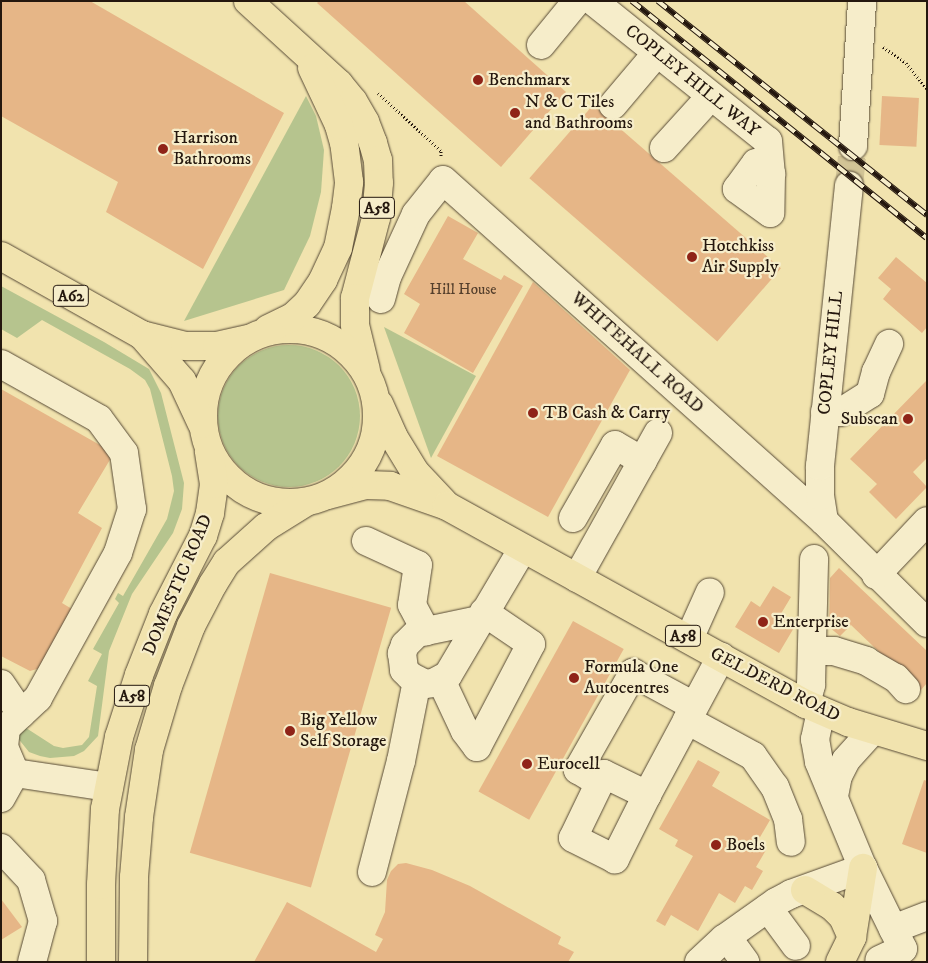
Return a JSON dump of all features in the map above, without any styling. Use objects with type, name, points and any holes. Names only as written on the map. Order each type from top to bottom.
[{"type":"main road","name":"A58","points":[[248,1],[307,57],[339,84],[353,101],[365,122],[378,160],[376,218],[355,298],[355,325],[372,388]]},
{"type":"main road","name":"A58","points":[[205,436],[203,410],[208,386],[220,364],[237,346],[293,317],[307,304],[323,280],[338,248],[349,182],[344,143],[326,95],[307,57]]},
{"type":"main road","name":"A62","points":[[1,256],[142,335],[185,346],[217,346],[253,337]]},
{"type":"main road","points":[[205,436],[219,467],[238,486],[261,498],[283,503],[317,498],[348,482],[363,464],[374,442],[378,419],[372,388],[358,361],[337,342],[311,331],[284,328],[253,337]]},
{"type":"main road","name":"A62","points":[[142,335],[182,381],[205,436]]},
{"type":"main road","name":"GELDERD ROAD","points":[[372,388],[393,436],[415,472],[447,506]]},
{"type":"main road","name":"DOMESTIC ROAD","points":[[101,962],[101,884],[105,809],[109,787],[119,737],[139,675],[163,614],[202,536],[210,513],[214,484],[205,436]]},
{"type":"main road","name":"GELDERD ROAD","points":[[317,498],[366,485],[390,486],[447,506],[813,707],[874,730],[927,746]]},
{"type":"main road","name":"DOMESTIC ROAD","points":[[132,962],[134,877],[139,816],[149,750],[168,686],[191,626],[213,584],[228,562],[266,527],[317,498]]},
{"type":"main road","points":[[840,962],[852,937],[863,868]]},
{"type":"main road","points":[[805,890],[832,906],[843,917],[852,937]]},
{"type":"street","points":[[541,45],[577,1]]},
{"type":"street","name":"COPLEY HILL WAY","points":[[593,1],[768,141],[771,174]]},
{"type":"street","points":[[853,146],[862,1]]},
{"type":"street","points":[[613,105],[657,53]]},
{"type":"street","points":[[664,148],[711,96]]},
{"type":"street","points":[[380,299],[387,277],[416,214],[444,180]]},
{"type":"street","name":"WHITEHALL ROAD","points":[[444,180],[824,521],[876,575],[927,623]]},
{"type":"street","name":"COPLEY HILL","points":[[824,521],[820,496],[820,466],[849,185]]},
{"type":"street","points":[[825,412],[841,412],[870,394],[876,372],[889,344]]},
{"type":"street","points":[[1,364],[99,419],[124,453],[132,510],[118,553],[38,698],[9,722]]},
{"type":"street","points":[[577,578],[658,433]]},
{"type":"street","points":[[573,518],[615,445],[642,461]]},
{"type":"street","points":[[876,575],[927,521]]},
{"type":"street","points":[[366,541],[418,565],[412,605],[426,631]]},
{"type":"street","points":[[429,681],[448,674],[523,548]]},
{"type":"street","points":[[814,559],[811,685],[815,739],[819,762],[863,868],[903,949],[879,960]]},
{"type":"street","points":[[689,639],[710,592]]},
{"type":"street","points":[[482,616],[531,644],[477,747],[429,681],[404,670],[402,653],[410,638],[426,631],[482,616]]},
{"type":"street","points":[[812,651],[834,651],[866,661],[896,678],[906,689]]},
{"type":"street","points":[[647,795],[604,774],[572,838],[615,859],[721,657]]},
{"type":"street","points":[[600,783],[578,770],[633,673],[754,756],[775,787],[788,819],[791,842]]},
{"type":"street","points":[[372,872],[401,761],[429,681]]},
{"type":"street","points":[[1,684],[9,722],[4,747],[6,785],[109,787]]},
{"type":"street","points":[[834,796],[838,776],[846,760],[874,730]]},
{"type":"street","points":[[1,848],[31,880],[43,921],[32,962]]},
{"type":"street","points":[[698,962],[727,937],[791,894],[863,868]]},
{"type":"street","points":[[768,908],[796,946]]},
{"type":"street","points":[[893,929],[927,916]]},
{"type":"street","points":[[727,937],[745,962]]},
{"type":"path","points":[[859,41],[872,43],[898,56],[916,74],[927,89]]},
{"type":"path","points":[[376,91],[441,151],[444,180]]},
{"type":"green space","points":[[306,96],[316,116],[324,150],[321,192],[310,236],[284,290],[184,321]]},
{"type":"green space","points":[[1,286],[104,342],[149,369],[161,393],[184,483],[182,509],[173,533],[132,594],[109,651],[98,736],[84,751],[74,756],[50,758],[40,756],[29,752],[17,737],[23,726],[54,746],[63,748],[82,745],[89,737],[97,686],[88,681],[102,654],[93,649],[119,603],[115,599],[118,593],[123,596],[167,519],[174,491],[172,476],[150,389],[145,380],[130,369],[42,320],[17,338],[1,329]]},
{"type":"green space","points":[[384,327],[476,376],[431,458]]},
{"type":"green space","points":[[289,345],[316,351],[328,357],[339,366],[348,377],[354,389],[360,416],[354,443],[348,455],[339,466],[328,475],[316,481],[289,487],[262,481],[250,475],[239,466],[230,455],[224,443],[218,416],[224,389],[230,377],[239,366],[250,357],[262,351]]},
{"type":"building","name":"Harrison Bathrooms","points":[[1,1],[90,1],[284,113],[203,269],[106,212],[118,182],[1,116]]},
{"type":"building","points":[[319,1],[464,1],[566,92],[501,167],[317,3]]},
{"type":"building","points":[[882,96],[919,98],[916,147],[879,145]]},
{"type":"building","points":[[593,105],[781,268],[717,342],[529,178]]},
{"type":"building","points":[[448,216],[478,233],[463,259],[501,280],[504,275],[523,286],[473,373],[404,333],[420,304],[404,294]]},
{"type":"building","points":[[896,257],[927,283],[927,327],[922,333],[883,299],[891,289],[878,278]]},
{"type":"building","name":"TB Cash & Carry","points":[[533,282],[630,370],[548,517],[437,456]]},
{"type":"building","name":"Subscan","points":[[927,380],[927,458],[913,472],[927,487],[896,519],[869,492],[877,484],[850,459]]},
{"type":"building","points":[[1,389],[114,453],[78,513],[102,528],[62,603],[72,609],[44,667],[30,671],[1,656]]},
{"type":"building","points":[[839,568],[927,651],[927,683],[920,691],[851,625],[840,636],[829,627],[830,578]]},
{"type":"building","name":"Big Yellow Self Storage","points":[[270,573],[391,608],[311,887],[190,853]]},
{"type":"building","name":"Enterprise","points":[[773,586],[791,597],[779,617],[795,626],[779,653],[735,627],[751,601],[760,607]]},
{"type":"building","points":[[573,621],[624,649],[529,820],[478,792]]},
{"type":"building","name":"Boels","points":[[698,760],[720,772],[712,786],[770,820],[756,844],[766,850],[756,867],[763,871],[752,890],[745,886],[735,903],[719,893],[698,931],[671,915],[665,926],[656,921],[693,856],[675,846],[678,840],[659,829]]},
{"type":"building","points":[[924,780],[927,781],[927,853],[902,844]]},
{"type":"building","points":[[406,863],[432,870],[470,886],[561,937],[558,944],[574,952],[568,962],[254,962],[287,902],[376,952],[383,939],[375,935],[385,912],[387,880],[391,871],[398,864]]},
{"type":"building","points":[[1,899],[22,927],[1,940]]},
{"type":"tunnel","points":[[849,185],[853,146]]},
{"type":"railway","points":[[632,1],[927,238]]},
{"type":"railway","points":[[658,1],[927,215]]},
{"type":"place","name":"Benchmarx","points":[[478,80]]},
{"type":"place","name":"N & C Tiles and Bathrooms","points":[[515,113]]},
{"type":"place","name":"Harrison Bathrooms","points":[[163,149]]},
{"type":"place","name":"Hotchkiss Air Supply","points":[[692,257]]},
{"type":"place","name":"TB Cash & Carry","points":[[533,413]]},
{"type":"place","name":"Subscan","points":[[908,419]]},
{"type":"place","name":"Enterprise","points":[[763,622]]},
{"type":"place","name":"Formula One Autocentres","points":[[574,678]]},
{"type":"place","name":"Big Yellow Self Storage","points":[[290,731]]},
{"type":"place","name":"Eurocell","points":[[527,764]]},
{"type":"place","name":"Boels","points":[[716,845]]}]
